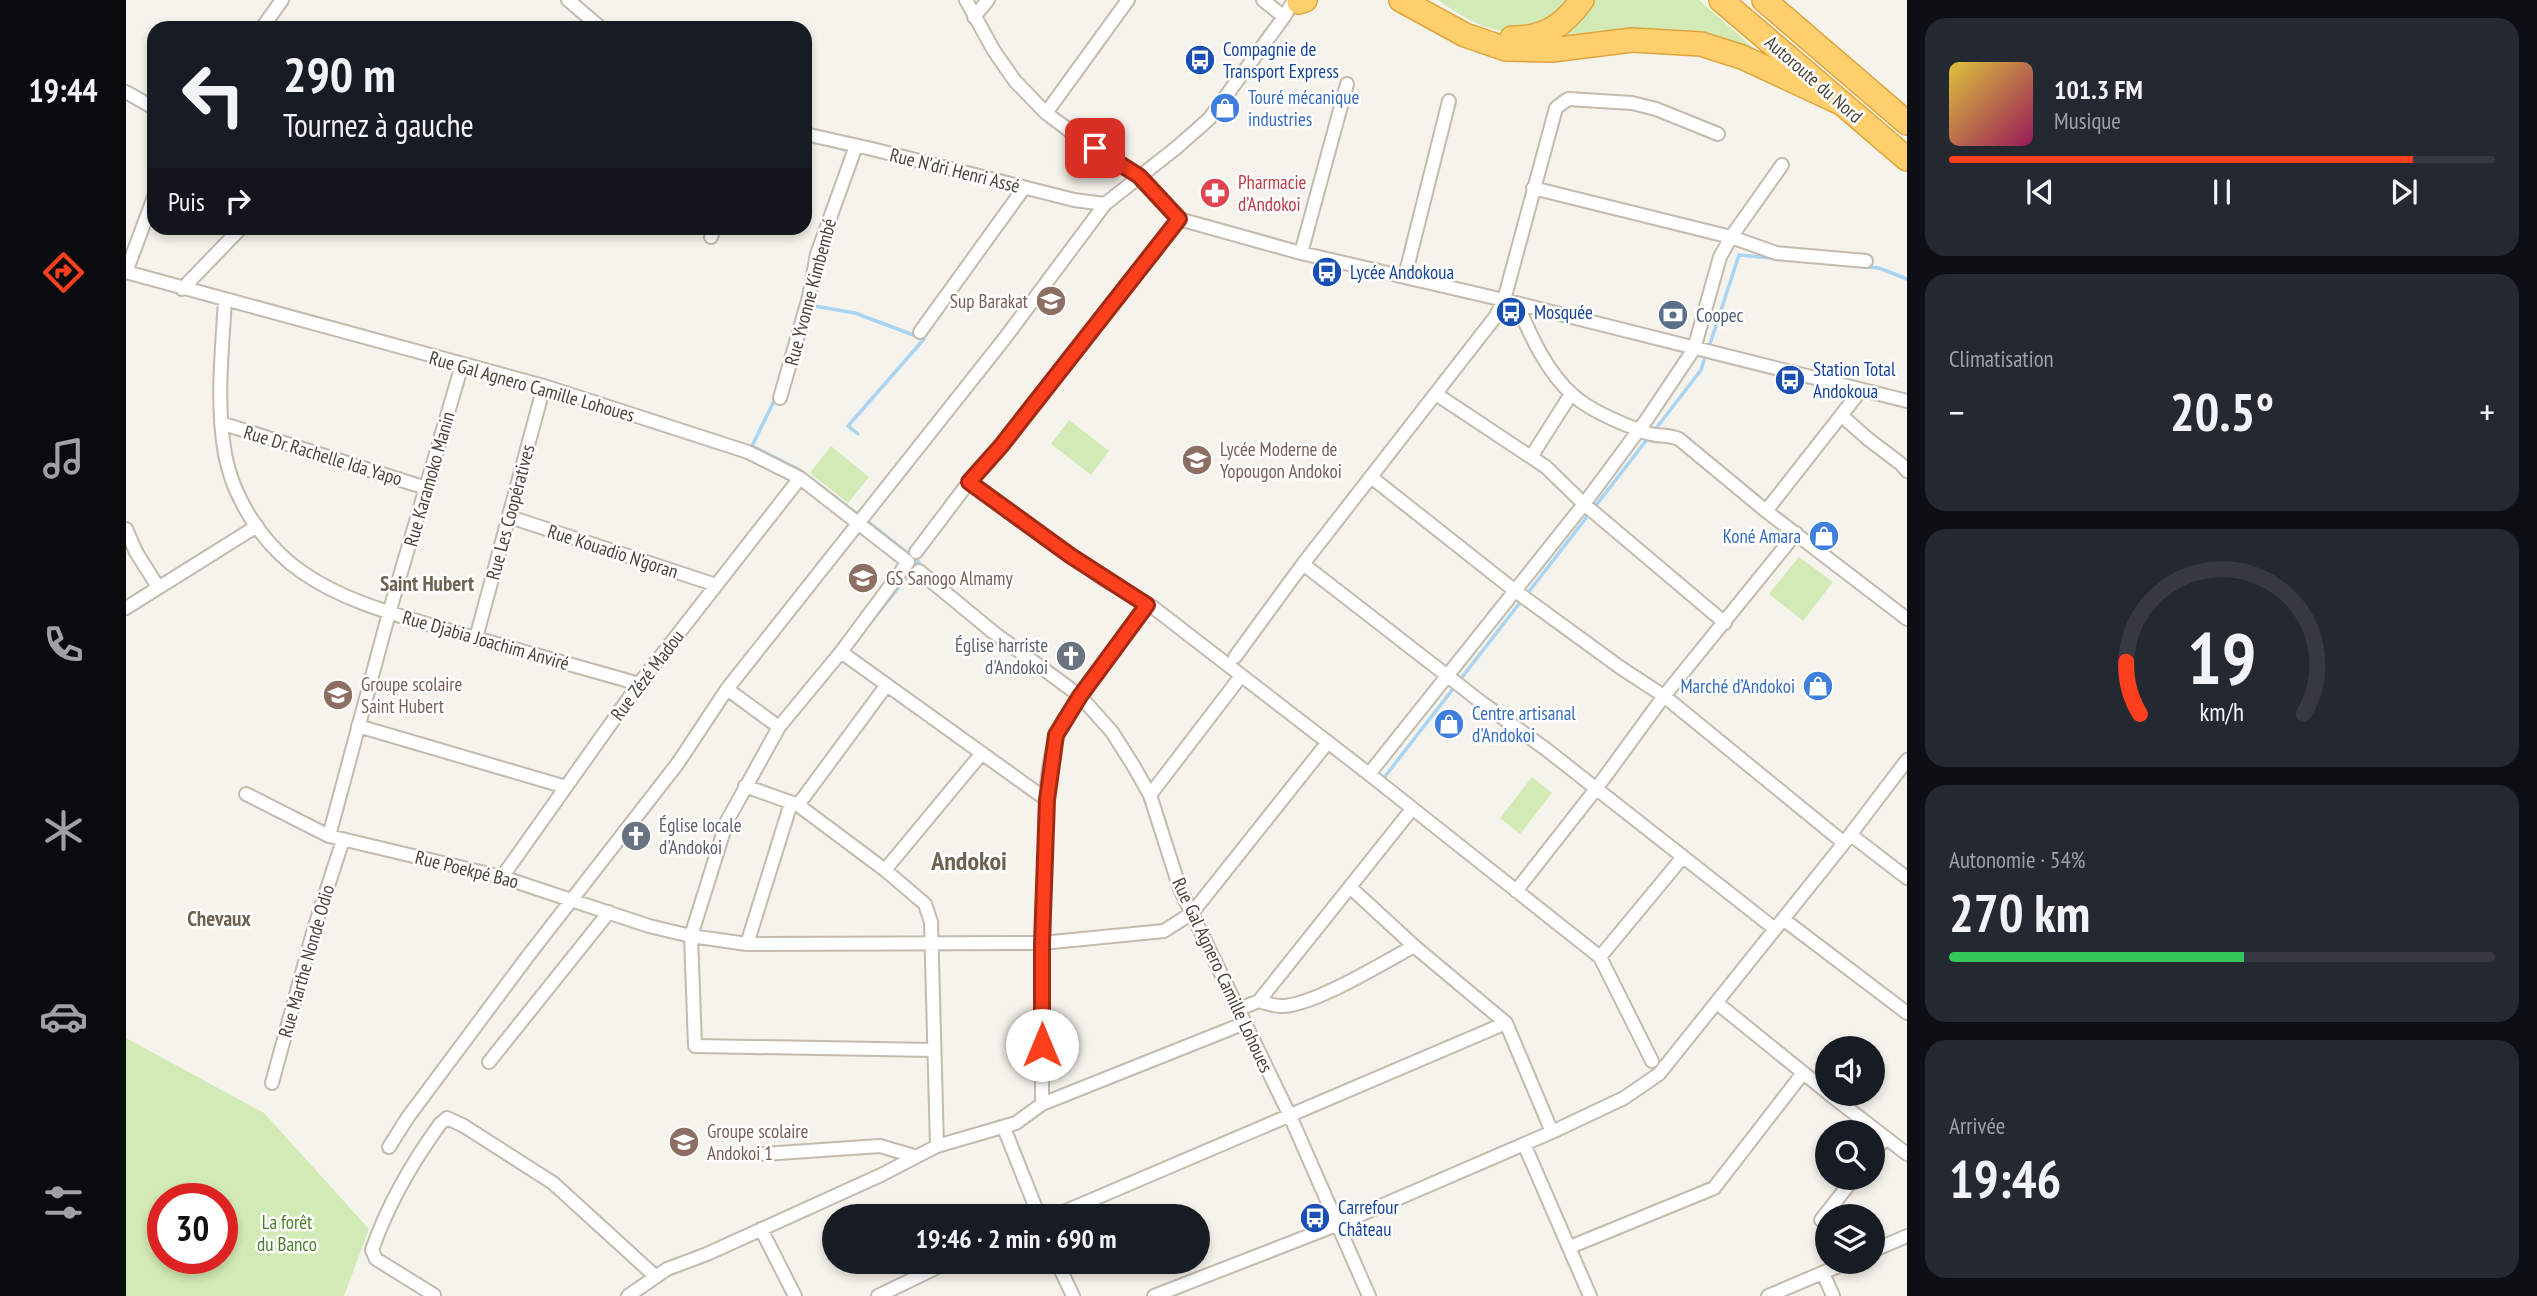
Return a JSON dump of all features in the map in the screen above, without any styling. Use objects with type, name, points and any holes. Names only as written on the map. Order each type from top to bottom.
[{"type":"highway","points":[[1401,0],[1465,35],[1506,49],[1552,50],[1632,40],[1701,44],[1742,57],[1843,104]]},
{"type":"highway","points":[[1429,0],[1475,28],[1496,36],[1514,38],[1547,33],[1561,24],[1583,0]]},
{"type":"highway","name":"Autoroute du Nord","points":[[1721,0],[1907,159]]},
{"type":"highway","name":"Autoroute du Nord","points":[[1764,0],[1907,123]]},
{"type":"street","points":[[568,0],[593,21]]},
{"type":"street","points":[[966,0],[993,51],[1015,81],[1046,113],[1139,176],[1179,219],[1301,253],[1405,276],[1907,401]]},
{"type":"street","points":[[974,17],[988,0]]},
{"type":"street","points":[[1046,113],[1128,0]]},
{"type":"street","points":[[389,1147],[441,1072],[678,763],[727,689],[1005,338],[1105,204],[1209,119],[1295,5],[1263,0]]},
{"type":"street","points":[[266,21],[278,1]]},
{"type":"street","points":[[1301,253],[1346,84]]},
{"type":"street","points":[[126,92],[147,104]]},
{"type":"street","points":[[1235,657],[1303,564],[1496,316],[1511,302],[1533,188],[1556,108],[1568,99],[1640,104],[1718,135]]},
{"type":"street","points":[[1405,276],[1449,101]]},
{"type":"street","name":"Rue N’dri Henri Assé","points":[[812,136],[1074,200],[1105,204]]},
{"type":"street","name":"Rue Yvonne Kimbembé","points":[[780,398],[809,297],[817,254],[856,146]]},
{"type":"street","points":[[1369,774],[1584,504],[1639,429],[1693,349],[1720,257],[1782,165]]},
{"type":"street","points":[[920,332],[1024,188]]},
{"type":"street","points":[[1533,188],[1731,237],[1776,253],[1866,261]]},
{"type":"street","points":[[126,272],[147,216]]},
{"type":"street","points":[[934,1050],[695,1046],[691,936],[727,821],[779,727],[841,652],[969,482],[1001,446],[1179,219]]},
{"type":"street","points":[[182,289],[234,235]]},
{"type":"street","name":"Rue Gal Agnero Camille Lohoues","points":[[126,272],[544,386],[748,452],[800,478],[862,519],[912,557]]},
{"type":"street","name":"Rue Djabia Joachim Anviré","points":[[225,300],[221,423],[225,456],[234,483],[257,526],[266,539],[301,572],[321,585],[389,612],[639,684]]},
{"type":"street","points":[[1511,302],[1549,366],[1571,394],[1591,408],[1647,433],[1670,435],[1679,439],[1766,511],[1907,618]]},
{"type":"street","name":"Rue Karamoko Manin","points":[[329,836],[389,612],[462,365]]},
{"type":"street","name":"Rue Les Coopératives","points":[[476,638],[544,386]]},
{"type":"street","points":[[1766,511],[1861,390]]},
{"type":"street","points":[[1436,394],[1546,467],[1584,504],[1725,623]]},
{"type":"street","points":[[1531,457],[1571,394]]},
{"type":"street","points":[[1841,415],[1907,471]]},
{"type":"street","name":"Rue Dr Rachelle Ida Yapo","points":[[221,423],[426,488]]},
{"type":"street","points":[[1371,477],[1514,590],[1664,696],[1847,839],[1907,878]]},
{"type":"street","name":"Rue Zézé Madou","points":[[502,877],[639,684],[800,478]]},
{"type":"street","points":[[969,482],[1055,545],[1154,608],[1328,741],[1600,957],[1652,1061]]},
{"type":"street","name":"Rue Kouadio N’goran","points":[[509,517],[716,585]]},
{"type":"street","points":[[126,608],[257,526]]},
{"type":"street","points":[[126,529],[136,552],[158,587]]},
{"type":"street","points":[[1516,891],[1664,696],[1796,533]]},
{"type":"street","points":[[1303,564],[1682,858],[1907,1013]]},
{"type":"street","name":"Rue Gal Agnero Camille Lohoues","points":[[919,571],[993,632],[1080,696],[1112,733],[1150,795],[1173,870],[1290,1116],[1369,1296]]},
{"type":"street","points":[[1042,1104],[1042,943],[1047,800],[1056,735],[1080,696],[1147,605]]},
{"type":"street","points":[[841,652],[1047,800]]},
{"type":"street","points":[[1150,795],[1241,676]]},
{"type":"street","points":[[747,944],[794,804],[886,686]]},
{"type":"street","points":[[727,689],[779,727]]},
{"type":"street","points":[[358,726],[566,787]]},
{"type":"street","points":[[1192,913],[1328,741]]},
{"type":"street","points":[[885,870],[982,753]]},
{"type":"street","points":[[1154,1296],[1339,1224],[1552,1132],[1624,1098],[1659,1074],[1907,760]]},
{"type":"street","points":[[745,786],[794,804],[885,870],[925,904],[931,922],[937,1146]]},
{"type":"street","name":"Rue Poekpé Bao","points":[[246,794],[329,836],[502,877],[649,926],[691,936],[747,944],[1042,943],[1164,931],[1192,913]]},
{"type":"street","points":[[1239,1009],[1259,1001],[1412,809]]},
{"type":"street","name":"Rue Marthe Nonde Odio","points":[[271,1083],[314,929],[343,840]]},
{"type":"street","points":[[1600,957],[1682,858]]},
{"type":"street","points":[[1350,888],[1506,1023],[1552,1132]]},
{"type":"street","points":[[489,1062],[609,912]]},
{"type":"street","points":[[1259,1001],[1281,1006],[1294,1004],[1355,979],[1414,946]]},
{"type":"street","points":[[1717,1003],[1815,1083]]},
{"type":"street","points":[[628,1296],[655,1276],[881,1175],[914,1156],[987,1130],[1004,1128],[1016,1123],[1042,1104],[1245,1023]]},
{"type":"street","points":[[1082,1204],[1506,1023]]},
{"type":"street","points":[[1570,1247],[1714,1188],[1803,1073]]},
{"type":"street","points":[[1844,1106],[1861,1120]]},
{"type":"street","points":[[434,1295],[376,1259],[372,1250],[382,1219],[405,1175],[447,1118],[464,1126],[553,1184],[624,1245],[655,1276]]},
{"type":"street","points":[[1004,1128],[1034,1204]]},
{"type":"street","points":[[1885,1139],[1907,1154]]},
{"type":"street","points":[[1524,1143],[1590,1296]]},
{"type":"street","points":[[764,1154],[880,1146],[914,1156]]},
{"type":"street","points":[[1834,1204],[1845,1190]]},
{"type":"street","points":[[761,1229],[795,1296]]},
{"type":"street","points":[[1885,1245],[1907,1236]]},
{"type":"street","points":[[878,1296],[923,1274]]},
{"type":"street","points":[[1063,1274],[1073,1296]]},
{"type":"street","points":[[1768,1296],[1821,1274]]},
{"type":"street","points":[[1823,1274],[1833,1296]]},
{"type":"green space","points":[[1438,0],[1570,0],[1555,15],[1530,29],[1502,31],[1475,23]]},
{"type":"green space","points":[[1593,0],[1699,0],[1765,58],[1564,38],[1580,21]]},
{"type":"green space","points":[[1069,420],[1109,451],[1091,475],[1051,444]]},
{"type":"green space","points":[[831,446],[869,477],[848,503],[810,473]]},
{"type":"green space","points":[[1799,557],[1833,582],[1803,621],[1769,594]]},
{"type":"green space","points":[[1532,777],[1552,793],[1520,834],[1500,818]]},
{"type":"green space","name":"La forêt du Banco","points":[[126,1038],[264,1113],[369,1229],[344,1296],[126,1296]]},
{"type":"waterway","points":[[833,146],[849,151]]},
{"type":"waterway","points":[[1709,347],[1739,255],[1879,268],[1907,279]]},
{"type":"waterway","points":[[809,305],[855,313],[924,339],[848,426],[858,434]]},
{"type":"waterway","points":[[1654,431],[1701,370],[1706,354]]},
{"type":"waterway","points":[[775,399],[752,446],[798,469],[860,516]]},
{"type":"waterway","points":[[1527,594],[1649,437]]},
{"type":"waterway","points":[[863,632],[919,562],[866,520]]},
{"type":"waterway","points":[[1383,779],[1522,600]]},
{"type":"place","name":"Compagnie de Transport Express","points":[[1200,60]]},
{"type":"place","name":"Touré mécanique industries","points":[[1225,108]]},
{"type":"place","name":"Pharmacie d’Andokoi","points":[[1215,193]]},
{"type":"place","name":"Lycée Andokoua","points":[[1327,272]]},
{"type":"place","name":"Sup Barakat","points":[[1051,301]]},
{"type":"place","name":"Mosquée","points":[[1511,312]]},
{"type":"place","name":"Coopec","points":[[1673,315]]},
{"type":"place","name":"Station Total Andokoua","points":[[1790,380]]},
{"type":"place","name":"Lycée Moderne de Yopougon Andokoi","points":[[1197,460]]},
{"type":"place","name":"Koné Amara","points":[[1824,536]]},
{"type":"place","name":"GS Sanogo Almamy","points":[[863,578]]},
{"type":"place","name":"Église harriste d'Andokoi","points":[[1071,656]]},
{"type":"place","name":"Marché d’Andokoi","points":[[1818,686]]},
{"type":"place","name":"Groupe scolaire Saint Hubert","points":[[338,695]]},
{"type":"place","name":"Centre artisanal d'Andokoi","points":[[1449,724]]},
{"type":"place","name":"Église locale d'Andokoi","points":[[636,836]]},
{"type":"place","name":"Groupe scolaire Andokoi 1","points":[[684,1142]]},
{"type":"place","name":"Carrefour Château","points":[[1315,1218]]},
{"type":"district","name":"Saint Hubert","points":[[427,583]]},
{"type":"district","name":"Andokoi","points":[[969,860]]},
{"type":"district","name":"Chevaux","points":[[219,918]]},
{"type":"route","points":[[1042,1045],[1047,800],[1056,735],[1080,696],[1147,605],[1105,580],[969,482],[1001,446],[1179,219],[1139,176],[1095,148]]}]
